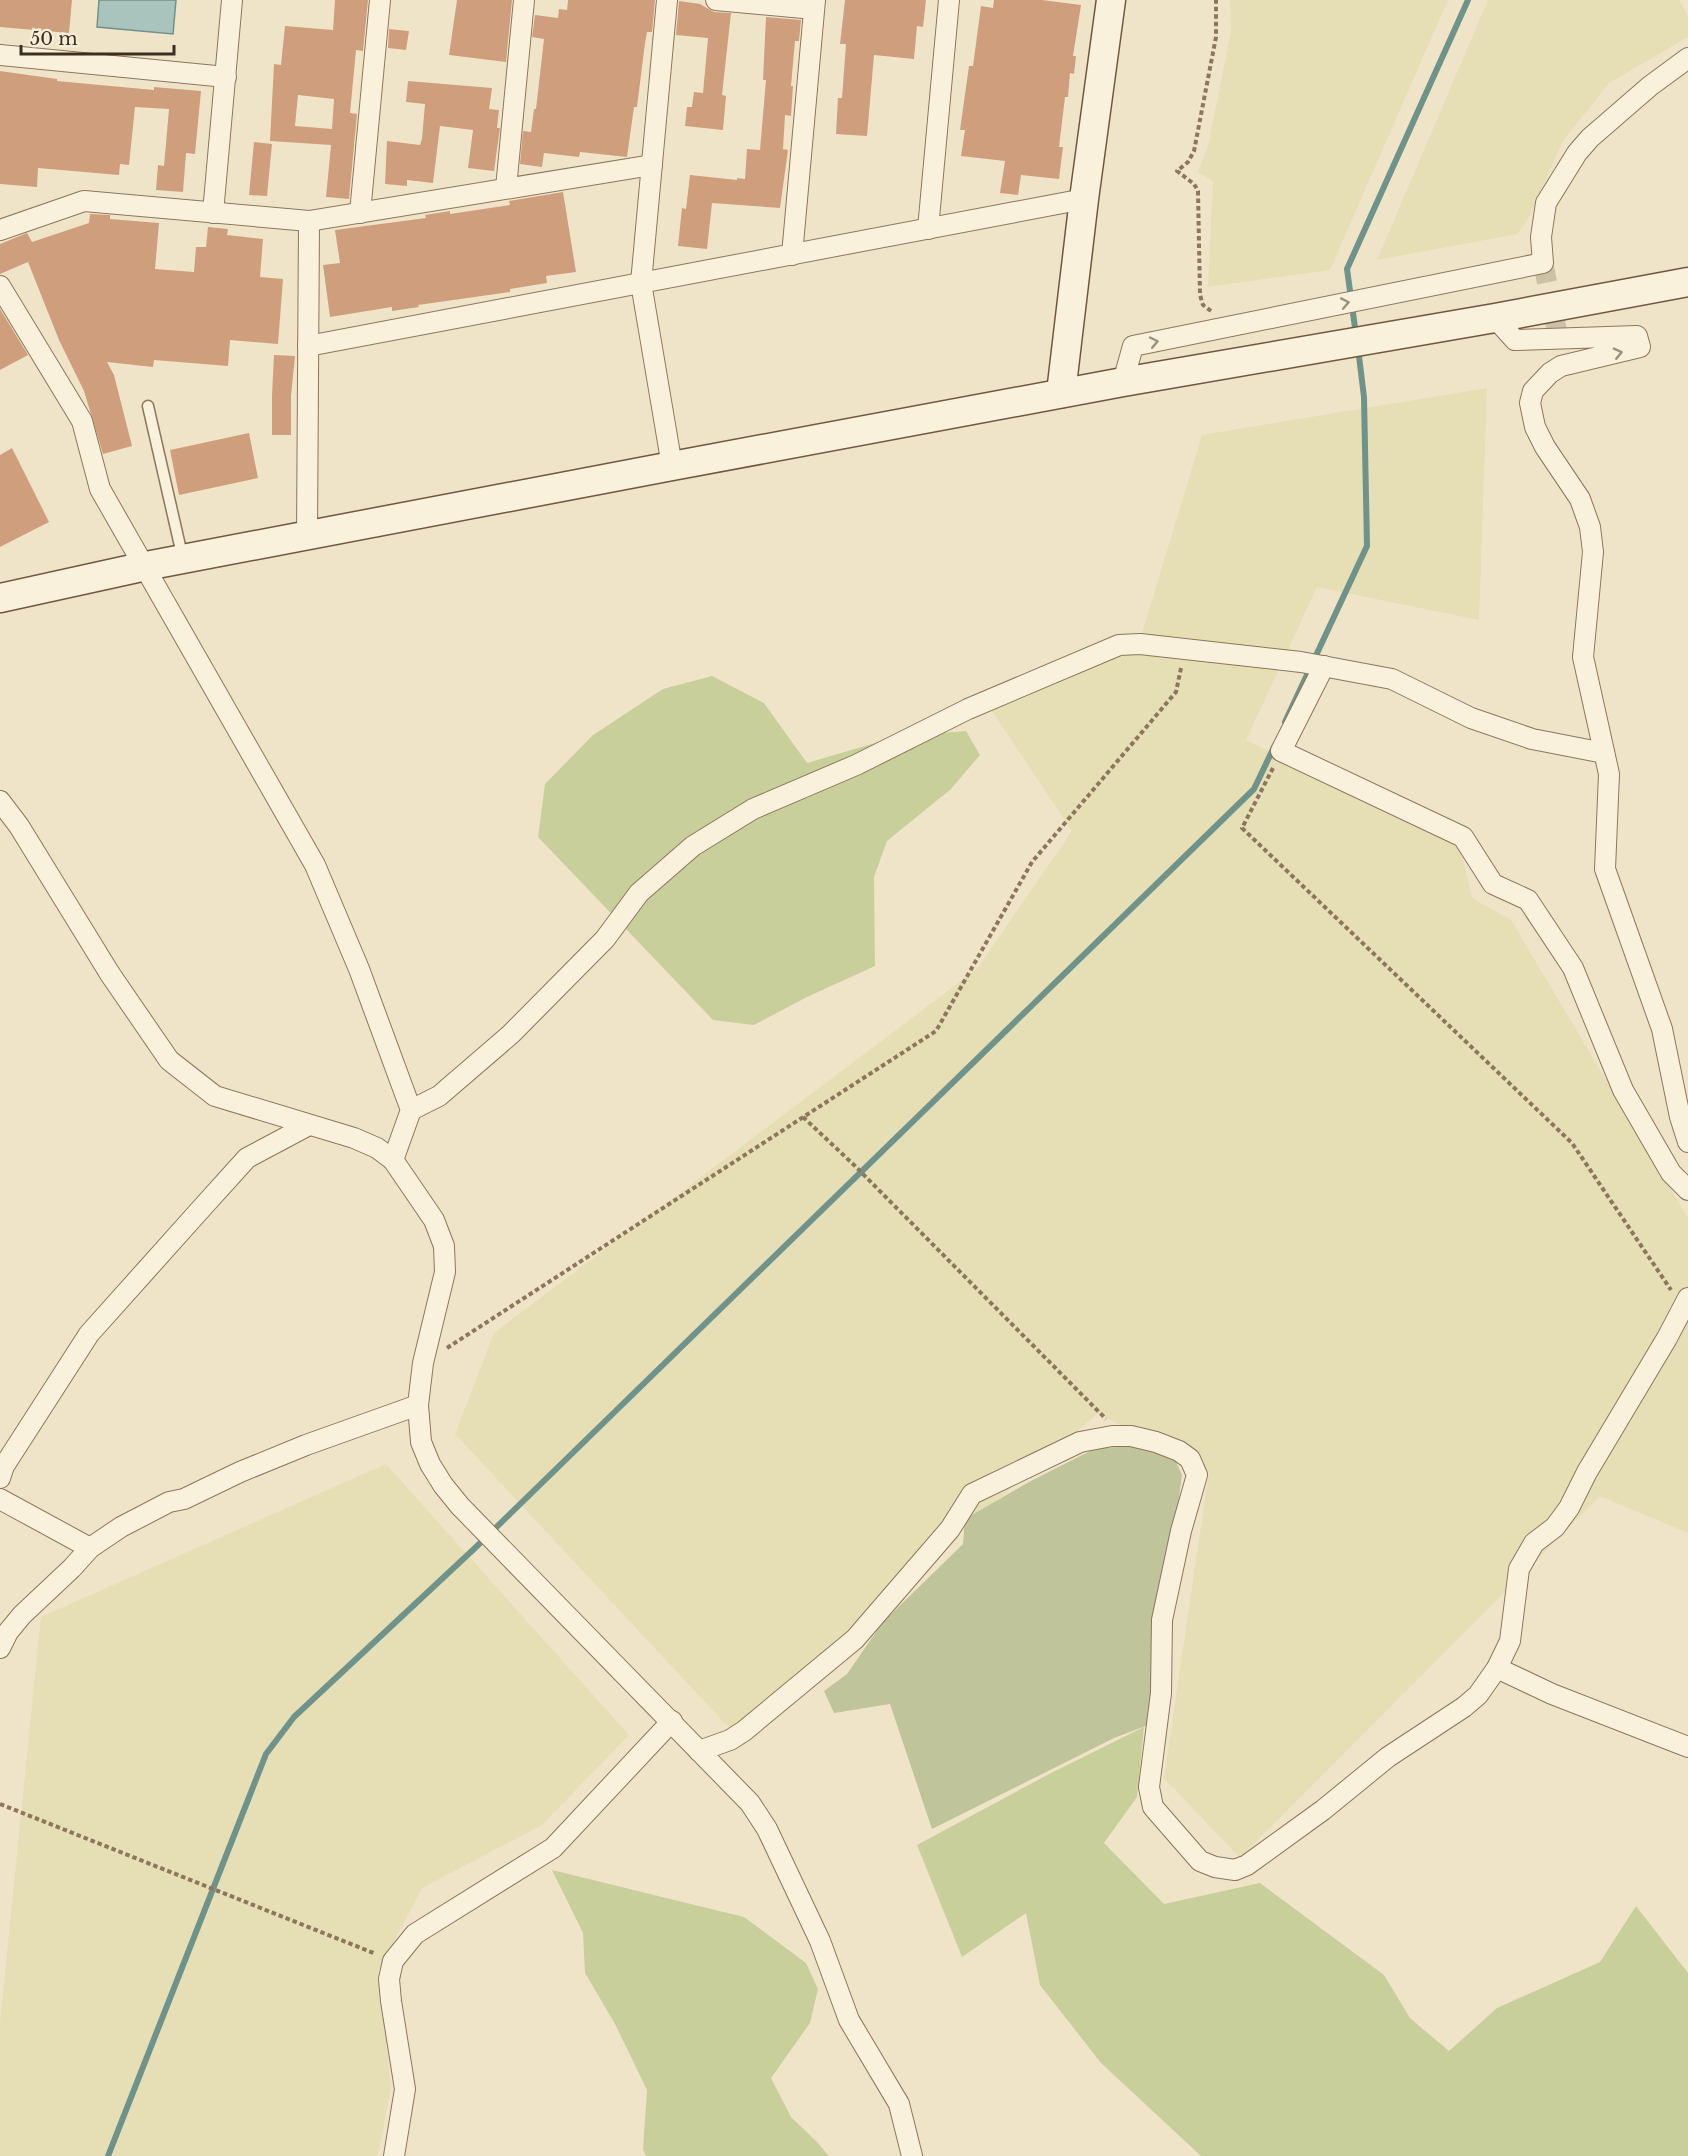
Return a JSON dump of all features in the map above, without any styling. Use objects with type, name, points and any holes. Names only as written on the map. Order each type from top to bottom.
[{"type":"street","points":[[213,213],[232,0]]},
{"type":"street","points":[[360,213],[380,0]]},
{"type":"street","points":[[506,188],[524,0]]},
{"type":"street","points":[[667,0],[641,283],[672,466]]},
{"type":"street","points":[[716,0],[814,5],[792,255]]},
{"type":"street","points":[[928,229],[950,0]]},
{"type":"street","points":[[1061,393],[1111,0]]},
{"type":"street","points":[[0,55],[226,77]]},
{"type":"street","points":[[1123,382],[1133,346],[1543,263],[1541,237],[1546,203],[1577,153],[1590,138],[1624,108],[1688,58]]},
{"type":"street","points":[[0,230],[84,201],[309,221],[652,165]]},
{"type":"street","points":[[308,346],[1084,199]]},
{"type":"street","points":[[307,537],[309,221]]},
{"type":"street","points":[[0,598],[146,566],[1061,393],[1495,318],[1688,282]]},
{"type":"street","points":[[0,286],[82,421],[100,489],[315,865],[359,969],[411,1110],[393,1161]]},
{"type":"street","points":[[1495,318],[1515,340],[1637,336],[1640,347],[1561,366],[1550,373],[1533,391],[1530,403],[1535,427],[1545,447],[1580,499],[1590,526],[1593,552],[1583,657],[1609,774],[1605,869],[1662,1029],[1680,1117],[1688,1142]]},
{"type":"street","points":[[1560,346],[1561,366]]},
{"type":"street","points":[[411,1110],[439,1096],[511,1034],[605,939],[639,893],[693,846],[753,809],[856,765],[968,709],[1119,645],[1140,644],[1301,662],[1392,679],[1471,718],[1532,739],[1604,753]]},
{"type":"street","points":[[1324,666],[1281,751],[1463,837],[1493,884],[1528,900],[1573,968],[1623,1090],[1671,1173],[1688,1190]]},
{"type":"street","points":[[0,801],[19,826],[110,974],[169,1060],[214,1096],[354,1138],[377,1148],[393,1161],[434,1220],[444,1246],[445,1272],[423,1363],[418,1405],[421,1442],[430,1464],[460,1506],[750,1803],[768,1829],[820,1941],[849,2020],[899,2104],[912,2156]]},
{"type":"street","points":[[0,1478],[4,1466],[89,1334],[247,1158],[309,1125]]},
{"type":"street","points":[[699,1751],[730,1740],[744,1731],[855,1639],[950,1529],[972,1494],[1080,1442],[1124,1436],[1156,1442],[1179,1451],[1190,1459],[1197,1475],[1181,1532],[1162,1620],[1161,1693],[1149,1787],[1153,1807],[1200,1861],[1215,1867],[1234,1870],[1247,1865],[1323,1810],[1388,1757],[1464,1707],[1478,1695],[1497,1668],[1510,1641],[1519,1569],[1534,1543],[1555,1527],[1569,1508],[1587,1472],[1667,1338],[1685,1303]]},
{"type":"street","points":[[0,1648],[8,1632],[22,1615],[90,1548],[121,1527],[169,1502],[184,1499],[240,1472],[306,1445],[418,1405]]},
{"type":"street","points":[[0,1499],[90,1548]]},
{"type":"street","points":[[1497,1668],[1552,1694],[1688,1747]]},
{"type":"street","points":[[394,2156],[405,2089],[391,2001],[389,1979],[393,1961],[415,1934],[553,1848],[672,1721]]},
{"type":"lane","points":[[148,406],[183,559]]},
{"type":"path","points":[[1216,0],[1216,37],[1194,151],[1188,162],[1178,171],[1194,184],[1198,191],[1200,295],[1203,305],[1211,312],[1222,310]]},
{"type":"path","points":[[423,1363],[936,1031],[1032,862],[1176,692],[1185,649]]},
{"type":"path","points":[[1281,751],[1242,828],[1572,1143],[1685,1303]]},
{"type":"path","points":[[803,1117],[853,1164],[1124,1436]]},
{"type":"path","points":[[0,1804],[393,1961]]},
{"type":"shaded area","points":[[1230,0],[1448,0],[1330,270],[1208,287],[1213,181],[1198,172],[1208,146],[1231,32]]},
{"type":"shaded area","points":[[1488,0],[1679,0],[1688,16],[1688,37],[1609,83],[1563,141],[1528,219],[1517,234],[1377,260]]},
{"type":"shaded area","points":[[1487,388],[1479,620],[1317,587],[1246,740],[1460,845],[1472,898],[1511,920],[1688,1218],[1688,1533],[1600,1496],[1240,1858],[1164,1778],[1209,1472],[1098,1413],[732,1731],[455,1434],[494,1333],[977,969],[1072,831],[990,708],[1140,640],[1202,435]]},
{"type":"shaded area","points":[[386,1464],[629,1735],[542,1825],[422,1888],[378,1972],[391,2087],[378,2156],[0,2156],[0,2023],[41,1617]]},
{"type":"green space","points":[[712,676],[764,703],[807,763],[899,736],[966,731],[980,755],[951,789],[887,841],[874,877],[875,966],[807,997],[754,1025],[713,1020],[538,837],[545,784],[593,735],[663,689]]},
{"type":"green space","points":[[1138,1445],[1175,1460],[1182,1475],[1148,1725],[1114,1738],[932,1829],[890,1704],[834,1713],[824,1691],[847,1674],[883,1622],[963,1544],[965,1519],[1029,1482],[1094,1449]]},
{"type":"green space","points":[[1144,1727],[1137,1797],[1104,1843],[1164,1904],[1260,1883],[1384,1975],[1410,2018],[1449,2051],[1497,2008],[1600,1962],[1636,1906],[1688,1973],[1688,2156],[1201,2156],[1101,2063],[1040,1985],[1026,1913],[962,1957],[917,1845],[1049,1774]]},
{"type":"green space","points":[[552,1870],[744,1917],[806,1963],[818,1989],[810,2023],[771,2078],[791,2117],[829,2156],[646,2156],[643,2149],[647,2090],[615,2024],[585,1973],[583,1933]]},
{"type":"water","points":[[99,0],[176,0],[173,34],[97,27]]},
{"type":"building","points":[[0,0],[72,0],[69,33],[0,27]]},
{"type":"building","points":[[335,0],[368,0],[363,51],[356,50],[350,113],[357,114],[349,199],[326,197],[331,145],[270,141],[274,64],[281,65],[285,26],[333,30]],"holes":[[[298,95],[334,99],[332,129],[295,126]]]},
{"type":"building","points":[[457,0],[512,0],[506,62],[449,55]]},
{"type":"building","points":[[568,0],[655,0],[652,32],[647,32],[637,107],[634,107],[627,157],[580,152],[579,157],[544,153],[542,167],[520,164],[523,131],[531,132],[534,109],[536,109],[544,39],[532,37],[535,15],[558,18],[559,9],[567,10]]},
{"type":"building","points":[[845,0],[926,0],[923,27],[917,26],[914,59],[874,55],[867,136],[836,134],[838,98],[842,98],[846,44],[840,44]]},
{"type":"building","points":[[994,0],[1042,0],[1081,5],[1073,56],[1076,56],[1074,74],[1070,73],[1068,97],[1065,97],[1059,147],[1063,147],[1059,179],[1021,175],[1018,195],[1000,193],[1005,161],[961,156],[965,130],[960,130],[969,66],[973,66],[981,6],[993,8]]},
{"type":"building","points":[[679,1],[700,4],[714,12],[731,13],[722,95],[726,96],[723,130],[685,126],[687,107],[692,107],[694,92],[703,93],[708,38],[676,35]]},
{"type":"building","points":[[766,17],[801,20],[799,41],[795,41],[791,116],[785,115],[783,149],[788,150],[780,208],[712,203],[707,249],[678,246],[682,208],[686,209],[690,175],[745,179],[747,149],[760,150],[766,80],[763,80]]},
{"type":"building","points":[[389,29],[409,31],[406,50],[388,48]]},
{"type":"building","points":[[0,71],[57,79],[57,81],[154,90],[154,87],[201,91],[195,154],[186,153],[183,192],[156,190],[158,165],[164,166],[169,109],[135,107],[129,165],[120,164],[119,175],[38,168],[37,187],[0,184]]},
{"type":"building","points":[[408,81],[492,88],[489,109],[499,110],[497,128],[500,128],[494,171],[468,168],[473,130],[440,126],[433,183],[407,180],[407,186],[385,184],[387,141],[420,145],[422,139],[425,104],[406,102]]},
{"type":"building","points":[[254,142],[272,144],[267,196],[249,195]]},
{"type":"building","points":[[563,192],[576,272],[546,276],[547,283],[510,289],[510,292],[392,311],[392,307],[330,317],[323,265],[340,263],[335,230],[426,218],[425,215],[450,211],[450,214],[510,205],[509,201]]},
{"type":"building","points":[[90,214],[110,215],[110,219],[159,223],[155,269],[194,272],[196,247],[206,247],[208,227],[228,229],[227,235],[263,239],[260,277],[283,279],[278,344],[230,340],[228,366],[154,360],[153,367],[107,362],[114,375],[132,446],[103,454],[84,391],[59,340],[28,262],[0,274],[0,244],[27,233],[32,242],[89,223]]},
{"type":"building","points":[[0,309],[28,355],[0,370]]},
{"type":"building","points":[[274,355],[295,356],[291,396],[291,435],[272,435]]},
{"type":"building","points":[[249,433],[258,478],[179,495],[170,450]]},
{"type":"building","points":[[12,448],[49,522],[0,547],[0,455]]},
{"type":"waterway","points":[[1356,335],[1347,269],[1468,0]]},
{"type":"waterway","points":[[1285,722],[1367,546],[1364,397],[1358,348]]},
{"type":"waterway","points":[[108,2156],[266,1754],[294,1717],[475,1548],[1254,789],[1275,745]]},
{"type":"tunnel","points":[[1543,263],[1560,346]]}]
